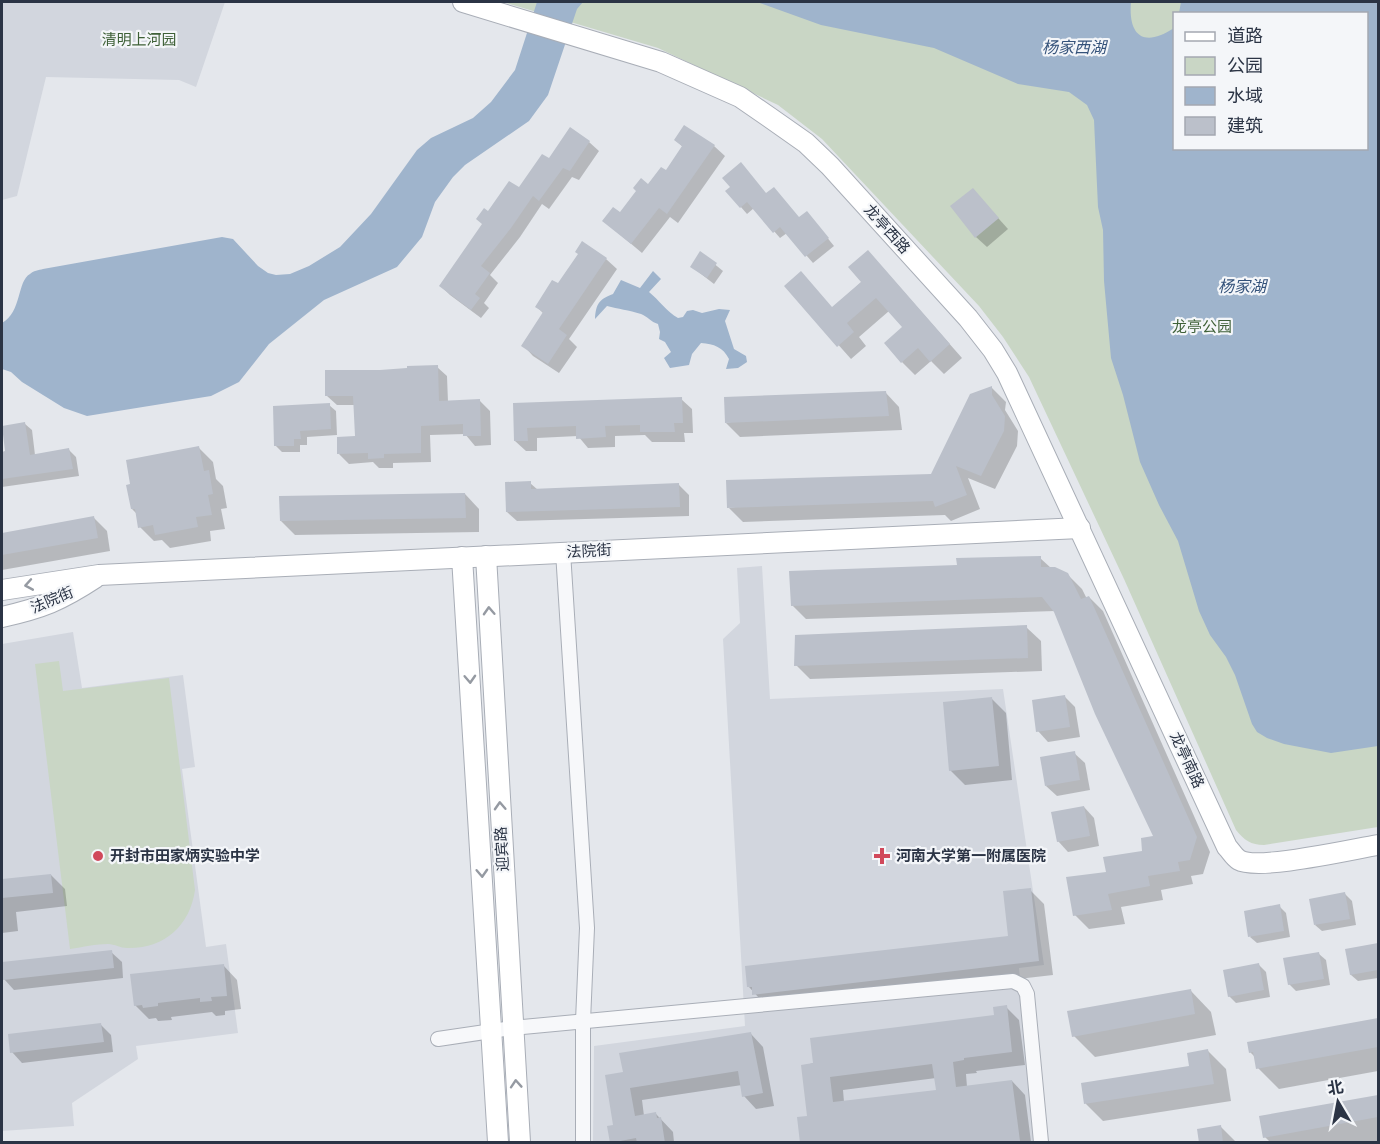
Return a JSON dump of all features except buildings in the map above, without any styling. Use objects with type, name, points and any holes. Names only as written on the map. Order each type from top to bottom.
[{"type":"street","name":"龙亭西路","points":[[463,2],[661,62],[740,98],[806,143],[830,166],[968,318],[993,350],[1024,406],[1080,528]]},
{"type":"street","name":"法院街","points":[[2,590],[99,575],[1080,528]]},
{"type":"street","name":"龙亭南路","points":[[1080,528],[1227,846],[1233,854],[1239,860],[1247,863],[1266,864],[1378,845]]},
{"type":"street","points":[[563,552],[587,928],[583,1021],[583,1143]]},
{"type":"street","name":"迎宾路","points":[[486,556],[520,1143]]},
{"type":"street","name":"迎宾路","points":[[462,557],[498,1143]]},
{"type":"street","name":"法院街","points":[[2,617],[37,609],[64,598],[99,575]]},
{"type":"street","points":[[438,1039],[491,1030],[1013,981],[1023,986],[1027,994],[1041,1143]]},
{"type":"shaded area","name":"清明上河园","points":[[2,2],[225,2],[196,87],[179,80],[46,77],[17,196],[2,200]]},
{"type":"shaded area","name":"河南大学第一附属医院","points":[[762,566],[770,699],[1003,689],[1044,965],[1019,968],[1034,1142],[593,1142],[594,1046],[745,1026],[723,639],[740,623],[737,568]]},
{"type":"shaded area","name":"开封市田家炳实验中学","points":[[73,632],[82,688],[183,675],[195,767],[182,769],[206,947],[226,944],[238,1033],[136,1046],[138,1059],[72,1103],[74,1126],[2,1131],[2,644]]},
{"type":"green space","name":"龙亭公园","points":[[503,2],[1378,2],[1378,827],[1264,845],[1252,843],[1239,834],[1124,579],[1029,377],[979,306],[822,139],[778,105],[658,48]]},
{"type":"green space","points":[[59,661],[63,691],[169,678],[195,890],[192,903],[181,924],[173,933],[153,944],[127,948],[103,944],[70,949],[35,664]]},
{"type":"water","points":[[537,2],[583,2],[577,9],[548,95],[529,121],[465,165],[453,177],[435,202],[422,237],[397,267],[324,300],[269,344],[239,382],[211,396],[87,416],[64,408],[22,382],[11,372],[2,369],[2,323],[13,312],[23,283],[34,271],[222,237],[233,239],[258,266],[268,273],[290,274],[309,266],[340,247],[371,214],[417,150],[431,138],[473,118],[491,102],[515,70]]},
{"type":"water","name":"杨家湖","points":[[757,2],[1131,2],[1132,23],[1140,35],[1146,38],[1154,37],[1173,29],[1173,150],[1368,150],[1368,12],[1179,12],[1181,2],[1378,2],[1378,746],[1331,753],[1284,744],[1257,732],[1235,675],[1226,657],[1210,635],[1199,611],[1178,541],[1140,462],[1111,358],[1104,281],[1103,230],[1098,207],[1094,120],[1087,105],[1069,92],[1018,84],[934,48],[821,25]]},
{"type":"water","points":[[653,271],[661,279],[649,292],[678,318],[683,317],[687,311],[693,310],[702,313],[719,309],[730,310],[725,321],[734,349],[746,356],[747,362],[738,368],[726,369],[729,359],[724,352],[714,345],[701,343],[692,354],[689,365],[670,368],[664,358],[671,352],[665,342],[659,339],[658,324],[641,314],[607,306],[595,319],[599,303],[613,294],[621,280],[640,288]]},
{"type":"place","name":"开封市田家炳实验中学","points":[[98,856]]},
{"type":"place","name":"河南大学第一附属医院","points":[[882,856]]},
{"type":"water label","name":"杨家西湖","points":[[1074,47]]}]
